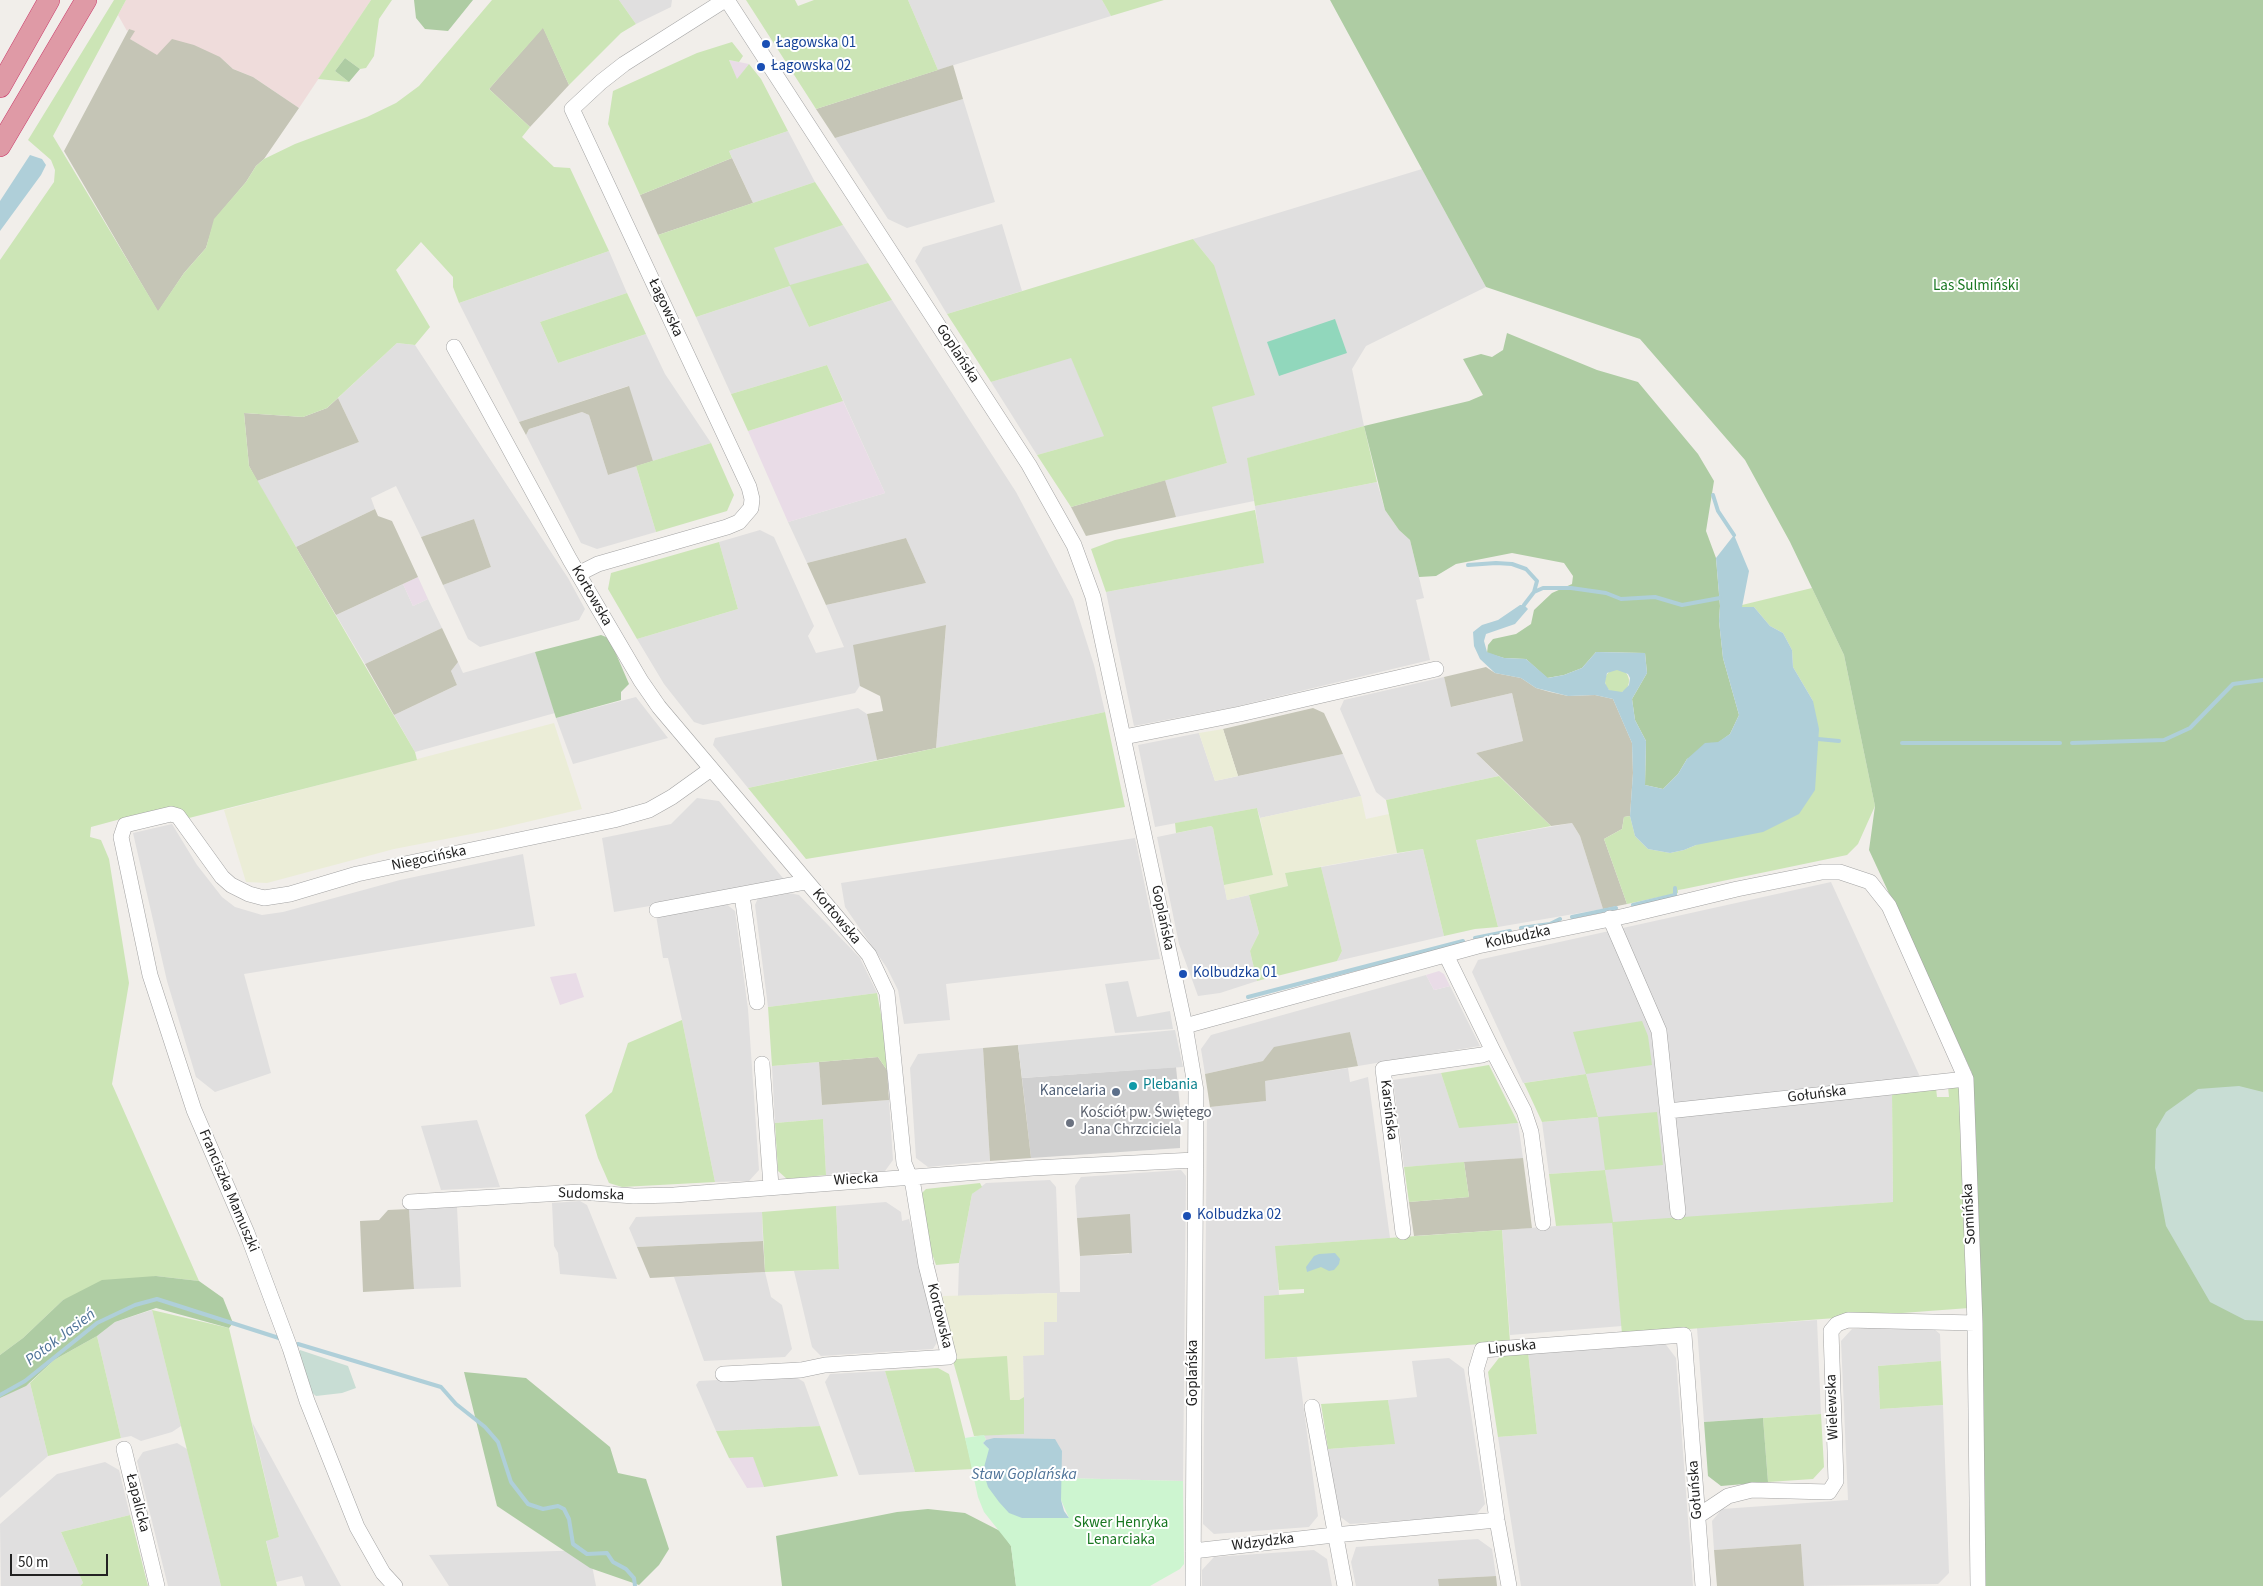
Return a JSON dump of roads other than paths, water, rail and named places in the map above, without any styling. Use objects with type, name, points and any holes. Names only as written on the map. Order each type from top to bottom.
[{"type":"highway","points":[[0,87],[49,0]]},
{"type":"highway","points":[[0,146],[86,0]]},
{"type":"street","name":"Łagowska","points":[[578,574],[598,564],[726,527],[739,522],[752,508],[749,487],[572,109],[624,64],[726,0]]},
{"type":"street","name":"Goplańska","points":[[726,0],[1029,465],[1074,545],[1093,598],[1185,1026],[1196,1091],[1193,1586]]},
{"type":"street","name":"Kortowska","points":[[454,347],[578,574],[641,681],[659,707],[869,956],[887,993],[904,1163],[914,1185],[926,1265],[949,1357],[824,1365],[801,1370],[723,1374]]},
{"type":"street","points":[[1124,737],[1240,714],[1436,669]]},
{"type":"street","name":"Niegocińska","points":[[171,814],[178,816],[222,878],[230,885],[249,894],[264,898],[290,894],[356,874],[614,820],[649,810],[672,797],[711,769]]},
{"type":"street","name":"Franciszka Mamuszki","points":[[171,814],[125,825],[121,838],[150,975],[194,1110],[246,1233],[290,1348],[307,1401],[357,1527],[382,1574],[395,1586]]},
{"type":"street","name":"Kolbudzka","points":[[1185,1026],[1478,946],[1822,872],[1840,872],[1855,876]]},
{"type":"street","name":"Somińska","points":[[1855,876],[1870,882],[1889,906],[1966,1079],[1975,1323],[1978,1586]]},
{"type":"street","points":[[657,910],[806,882]]},
{"type":"street","points":[[742,895],[757,1002]]},
{"type":"street","points":[[1610,918],[1659,1032],[1678,1212]]},
{"type":"street","points":[[1446,955],[1524,1111],[1531,1132],[1543,1223]]},
{"type":"street","name":"Karsińska","points":[[1403,1232],[1383,1070],[1482,1055],[1493,1051]]},
{"type":"street","points":[[762,1064],[770,1186]]},
{"type":"street","name":"Gołuńska","points":[[1668,1111],[1966,1079]]},
{"type":"street","name":"Wiecka","points":[[770,1186],[910,1178],[1064,1166],[1195,1160]]},
{"type":"street","name":"Sudomska","points":[[410,1202],[580,1192],[634,1196],[770,1186]]},
{"type":"street","name":"Wielewska","points":[[1698,1516],[1728,1496],[1752,1490],[1829,1492],[1836,1481],[1831,1331],[1837,1324],[1848,1320],[1975,1323]]},
{"type":"street","name":"Gołuńska","points":[[1684,1335],[1703,1586]]},
{"type":"street","name":"Lipuska","points":[[1509,1586],[1497,1520],[1476,1370],[1482,1350],[1684,1335]]},
{"type":"street","points":[[1312,1407],[1334,1535],[1345,1586]]},
{"type":"street","name":"Łapalicka","points":[[124,1449],[157,1586]]},
{"type":"street","points":[[1334,1535],[1497,1520]]},
{"type":"street","name":"Wdzydzka","points":[[1193,1551],[1334,1535]]},
{"type":"water","points":[[30,155],[42,159],[46,165],[41,175],[0,231],[0,201]]},
{"type":"water","points":[[1734,535],[1749,571],[1742,607],[1754,607],[1770,626],[1783,633],[1792,650],[1793,667],[1813,701],[1819,729],[1815,790],[1799,814],[1763,832],[1696,845],[1670,853],[1648,849],[1635,836],[1630,816],[1633,773],[1632,743],[1613,699],[1595,695],[1568,696],[1536,688],[1521,678],[1495,673],[1480,659],[1474,646],[1473,632],[1482,625],[1498,620],[1520,605],[1524,605],[1528,609],[1515,624],[1486,634],[1484,641],[1487,652],[1504,658],[1526,659],[1548,678],[1564,675],[1582,668],[1596,652],[1645,653],[1647,673],[1632,699],[1635,720],[1646,741],[1645,785],[1663,789],[1678,774],[1687,759],[1705,743],[1718,742],[1730,734],[1739,715],[1723,658],[1716,558]],"holes":[[[1617,670],[1628,674],[1630,678],[1629,685],[1622,692],[1609,690],[1605,683],[1607,673]]]},
{"type":"water","points":[[1335,1253],[1340,1259],[1339,1264],[1334,1270],[1329,1271],[1321,1267],[1307,1272],[1306,1267],[1314,1256]]},
{"type":"water","name":"Staw Goplańska","points":[[994,1438],[1055,1439],[1062,1451],[1061,1500],[1064,1511],[1069,1518],[1022,1518],[1009,1513],[988,1487],[983,1471],[989,1449],[983,1443]]},
{"type":"waterway","points":[[1713,495],[1718,511],[1734,535]]},
{"type":"waterway","points":[[1468,565],[1512,564],[1526,569],[1537,581],[1534,592],[1524,605]]},
{"type":"waterway","points":[[1534,592],[1543,588],[1571,588],[1606,593],[1621,599],[1655,597],[1682,605],[1720,598]]},
{"type":"waterway","points":[[2072,743],[2164,740],[2190,728],[2233,684],[2263,680]]},
{"type":"waterway","points":[[1818,739],[1839,741]]},
{"type":"waterway","points":[[1902,743],[2060,743]]},
{"type":"waterway","points":[[1633,905],[1675,895],[1675,888]]},
{"type":"waterway","points":[[1572,917],[1616,908]]},
{"type":"waterway","points":[[1521,928],[1550,924],[1560,919]]},
{"type":"waterway","points":[[1475,938],[1510,931]]},
{"type":"waterway","points":[[1248,997],[1463,941]]},
{"type":"waterway","name":"Potok Jasień","points":[[0,1395],[25,1381],[97,1323],[135,1305],[157,1299],[282,1339]]},
{"type":"waterway","name":"Potok Jasień","points":[[298,1344],[441,1387],[456,1404],[485,1427],[498,1442],[511,1482],[528,1504],[543,1509],[558,1506],[564,1509],[569,1519],[573,1544],[587,1554],[607,1553],[613,1562],[626,1569],[634,1578],[635,1586]]},
{"type":"place","name":"Łagowska 01","points":[[766,44]]},
{"type":"place","name":"Łagowska 02","points":[[761,67]]},
{"type":"place","name":"Kolbudzka 01","points":[[1183,974]]},
{"type":"place","name":"Plebania","points":[[1133,1086]]},
{"type":"place","name":"Kancelaria","points":[[1116,1092]]},
{"type":"place","name":"Kościół pw. Świętego Jana Chrzciciela","points":[[1070,1123]]},
{"type":"place","name":"Kolbudzka 02","points":[[1187,1216]]},
{"type":"park label","name":"Las Sulmiński","points":[[1976,287]]},
{"type":"park label","name":"Skwer Henryka Lenarciaka","points":[[1121,1532]]}]
